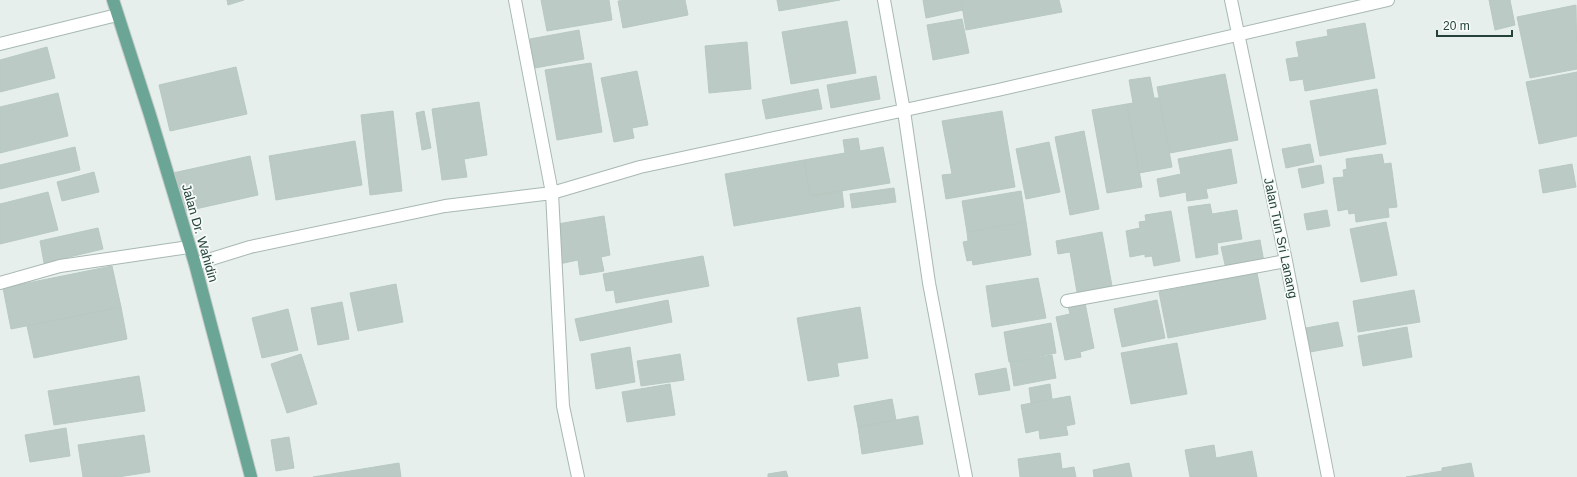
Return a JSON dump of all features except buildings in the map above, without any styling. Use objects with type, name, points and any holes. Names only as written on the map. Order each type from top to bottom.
[{"type":"main road","name":"Jalan Dr. Wahidin","points":[[113,0],[150,115],[195,264],[251,477]]},
{"type":"street","points":[[515,0],[552,193],[563,406],[578,477]]},
{"type":"street","points":[[884,0],[904,111],[929,283],[966,477]]},
{"type":"street","name":"Jalan Tun Sri Lanang","points":[[1231,0],[1286,261],[1328,477]]},
{"type":"street","points":[[195,264],[250,247],[445,206],[552,193],[640,167],[904,111],[1388,0]]},
{"type":"street","points":[[0,44],[117,15]]},
{"type":"street","points":[[0,283],[60,266],[189,247]]},
{"type":"street","points":[[1067,300],[1286,261]]}]
